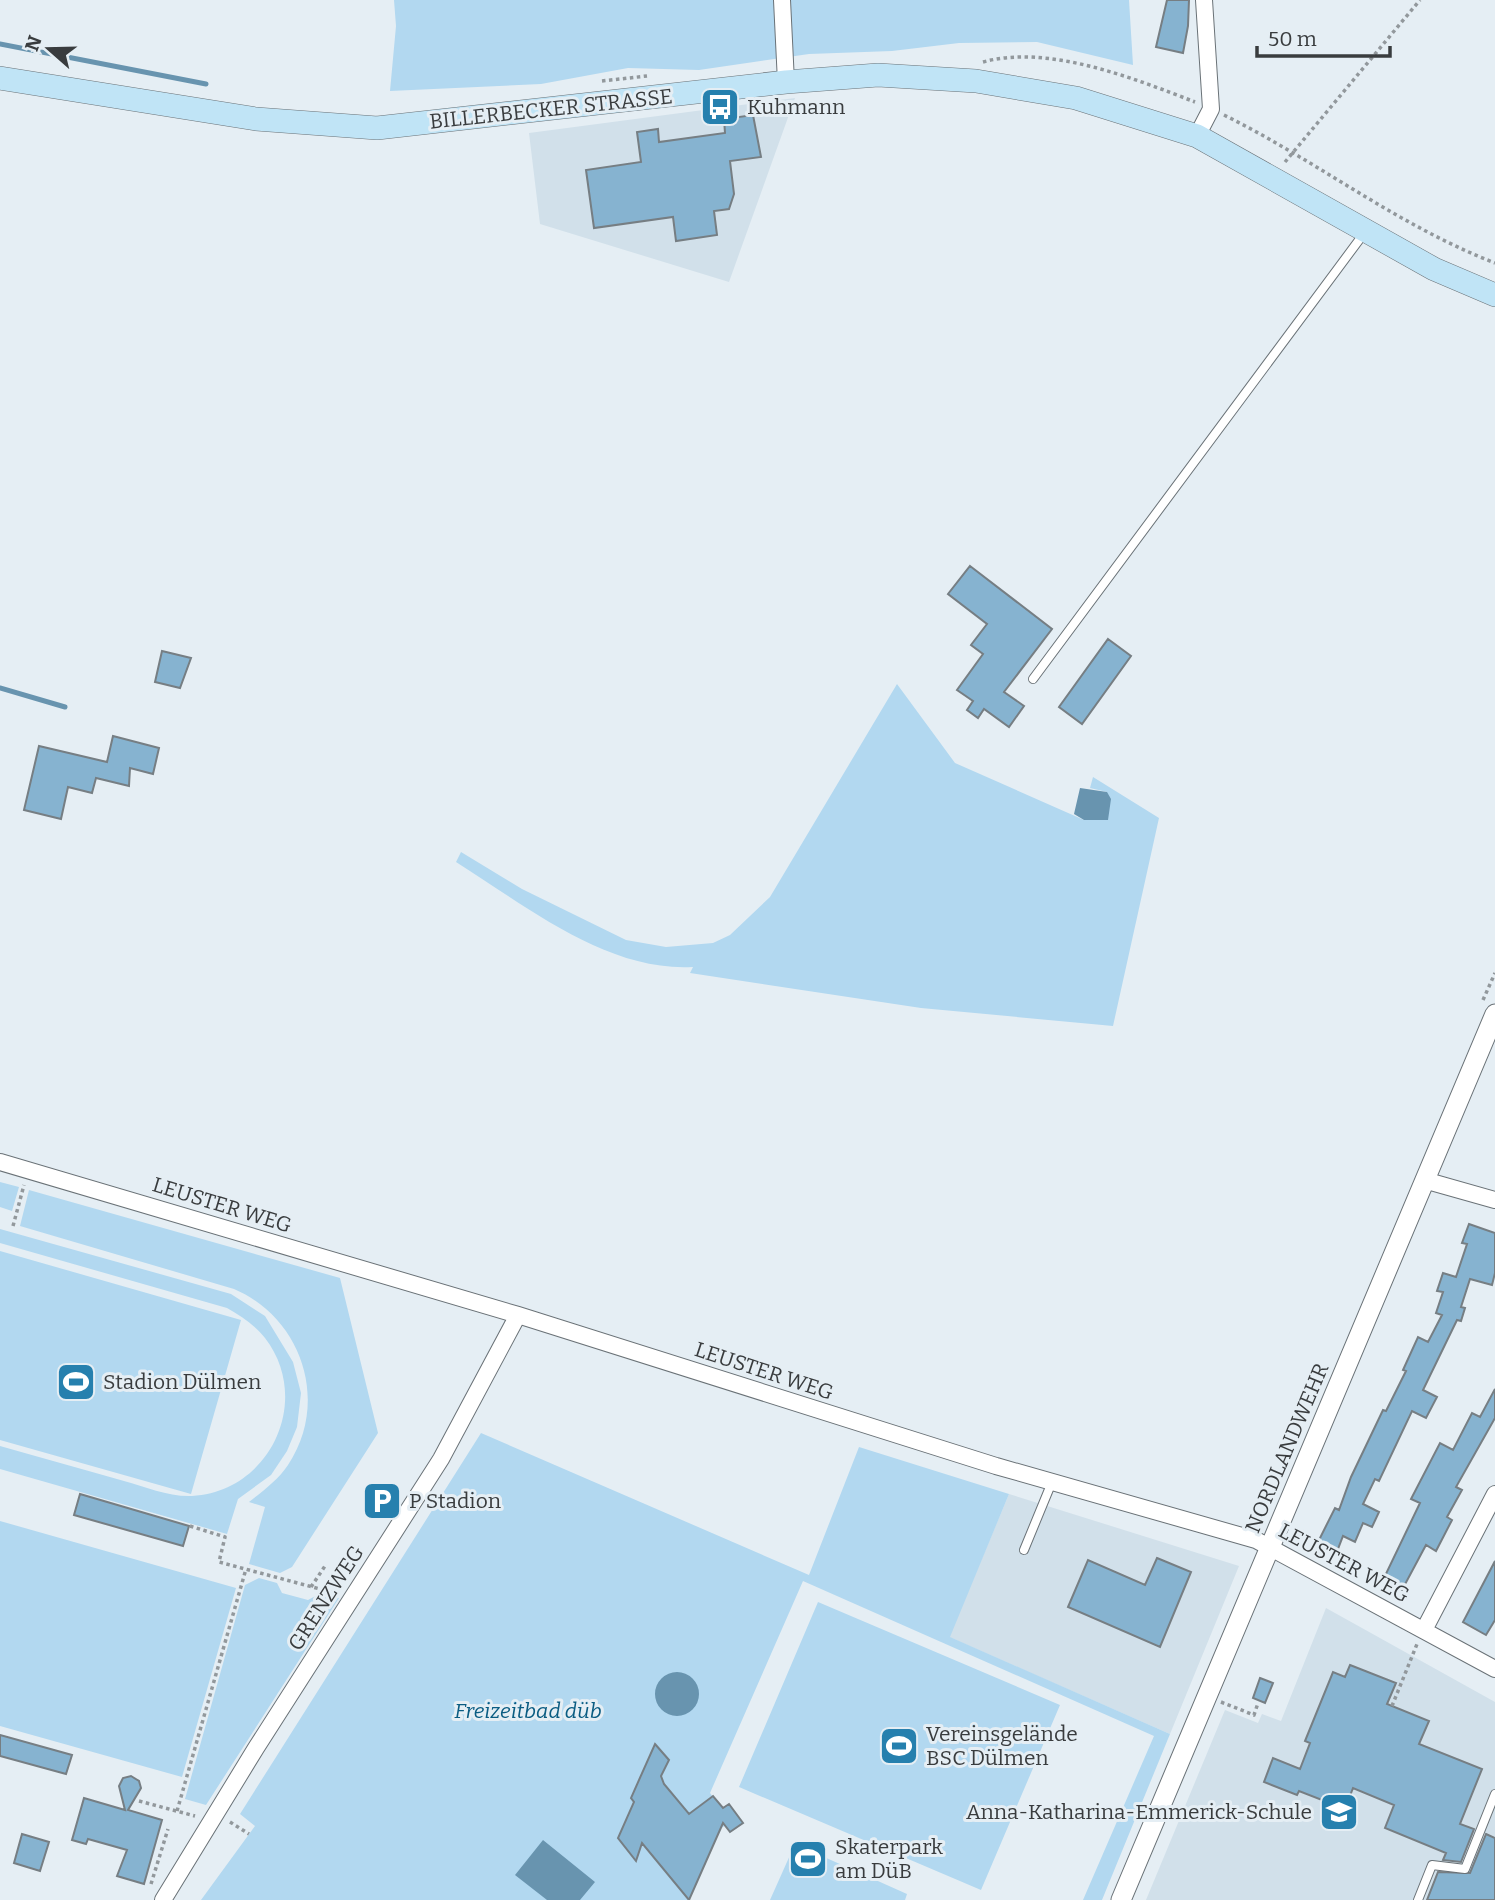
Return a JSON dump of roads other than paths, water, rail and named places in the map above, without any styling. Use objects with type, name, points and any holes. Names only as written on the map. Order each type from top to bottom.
[{"type":"main road","name":"BILLERBECKER STRASSE","points":[[0,78],[256,119],[377,128],[786,82],[878,75],[976,81],[1076,98],[1197,136],[1434,269],[1495,295]]},
{"type":"street","points":[[782,0],[786,82]]},
{"type":"street","points":[[1197,136],[1211,109],[1204,0]]},
{"type":"street","name":"NORDLANDWEHR","points":[[1121,1900],[1495,1014]]},
{"type":"street","name":"LEUSTER WEG","points":[[0,1161],[519,1315],[1052,1482],[1270,1546],[1495,1669]]},
{"type":"street","points":[[1424,1180],[1495,1200]]},
{"type":"street","name":"GRENZWEG","points":[[163,1900],[441,1459],[519,1315]]},
{"type":"street","points":[[1424,1630],[1495,1494]]},
{"type":"lane","points":[[1033,678],[1366,230]]},
{"type":"lane","points":[[1024,1550],[1052,1482]]},
{"type":"lane","points":[[1418,1900],[1432,1865],[1465,1869],[1495,1794]]},
{"type":"waterway","points":[[0,44],[206,84]]},
{"type":"waterway","points":[[0,688],[65,707]]},
{"type":"place","name":"Kuhmann","points":[[720,107]]},
{"type":"place","name":"Stadion Dülmen","points":[[76,1382]]},
{"type":"place","name":"P Stadion","points":[[382,1501]]},
{"type":"place","name":"Vereinsgelände BSC Dülmen","points":[[899,1746]]},
{"type":"place","name":"Anna-Katharina-Emmerick-Schule","points":[[1339,1812]]},
{"type":"place","name":"Skaterpark am DüB","points":[[808,1859]]},
{"type":"park label","name":"Freizeitbad düb","points":[[528,1711]]}]
